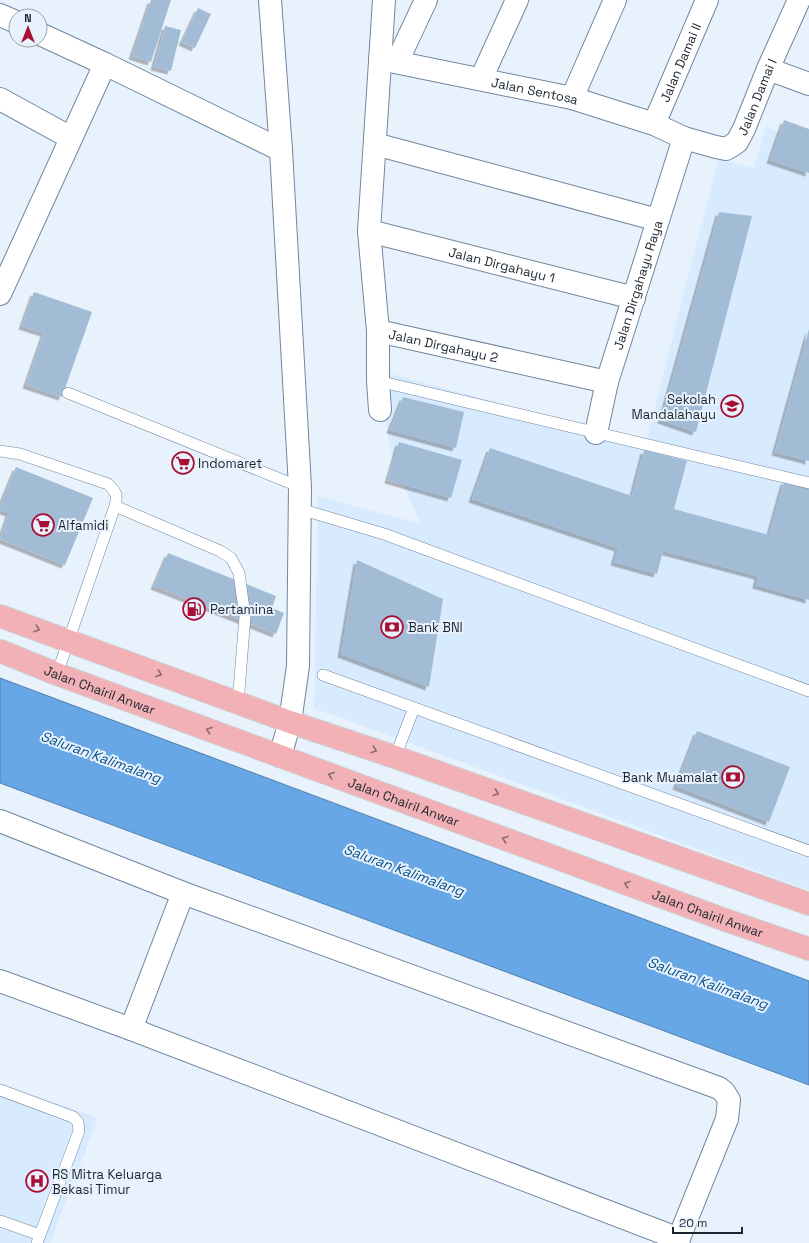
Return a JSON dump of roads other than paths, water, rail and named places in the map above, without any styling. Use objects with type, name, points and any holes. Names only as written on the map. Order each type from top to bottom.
[{"type":"main road","points":[[0,616],[290,722],[395,757],[809,904]]},
{"type":"main road","name":"Jalan Chairil Anwar","points":[[0,651],[57,674],[709,915],[809,949]]},
{"type":"street","points":[[270,0],[281,150],[300,487],[298,666],[290,722],[280,756]]},
{"type":"street","name":"Jalan Dirgahayu 2","points":[[384,0],[389,61],[375,144],[369,231],[378,331],[606,382]]},
{"type":"street","points":[[389,61],[426,0]]},
{"type":"street","points":[[481,79],[517,0]]},
{"type":"street","points":[[572,98],[615,0]]},
{"type":"street","name":"Jalan Damai II","points":[[654,124],[707,0]]},
{"type":"street","name":"Jalan Damai I","points":[[684,138],[721,149],[732,146],[737,142],[744,130],[768,70],[799,0]]},
{"type":"street","points":[[48,38],[281,150]]},
{"type":"street","name":"Jalan Sentosa","points":[[389,61],[572,98],[654,124],[684,138]]},
{"type":"street","points":[[0,294],[105,64]]},
{"type":"street","points":[[768,70],[809,84]]},
{"type":"street","points":[[0,99],[71,138]]},
{"type":"street","name":"Jalan Dirgahayu Raya","points":[[596,433],[606,382],[684,138]]},
{"type":"street","points":[[375,144],[658,220]]},
{"type":"street","name":"Jalan Dirgahayu 1","points":[[369,231],[634,298]]},
{"type":"street","points":[[378,331],[378,381],[380,410]]},
{"type":"street","points":[[0,821],[183,893],[719,1088],[724,1092],[729,1100],[726,1119],[678,1241],[131,1028],[0,981]]},
{"type":"street","points":[[131,1028],[183,893]]},
{"type":"lane","points":[[378,381],[809,483]]},
{"type":"lane","points":[[68,393],[300,487]]},
{"type":"lane","points":[[0,451],[20,454],[108,484],[116,493],[117,498],[115,506],[57,674]]},
{"type":"lane","points":[[115,506],[220,551],[231,558],[239,572],[245,616],[238,703]]},
{"type":"lane","points":[[300,510],[384,534],[809,691]]},
{"type":"lane","points":[[323,675],[809,852]]},
{"type":"lane","points":[[395,757],[414,708]]},
{"type":"lane","points":[[0,1090],[73,1117],[78,1122],[79,1131],[39,1239],[0,1221]]},
{"type":"water","name":"Saluran Kalimalang","points":[[0,678],[809,981],[809,1085],[0,783]]},
{"type":"place","name":"Sekolah Mandalahayu","points":[[732,406]]},
{"type":"place","name":"Indomaret","points":[[183,463]]},
{"type":"place","name":"Alfamidi","points":[[43,525]]},
{"type":"place","name":"Pertamina","points":[[194,609]]},
{"type":"place","name":"Bank BNI","points":[[392,627]]},
{"type":"place","name":"Bank Muamalat","points":[[733,777]]},
{"type":"place","name":"RS Mitra Keluarga Bekasi Timur","points":[[37,1181]]}]
